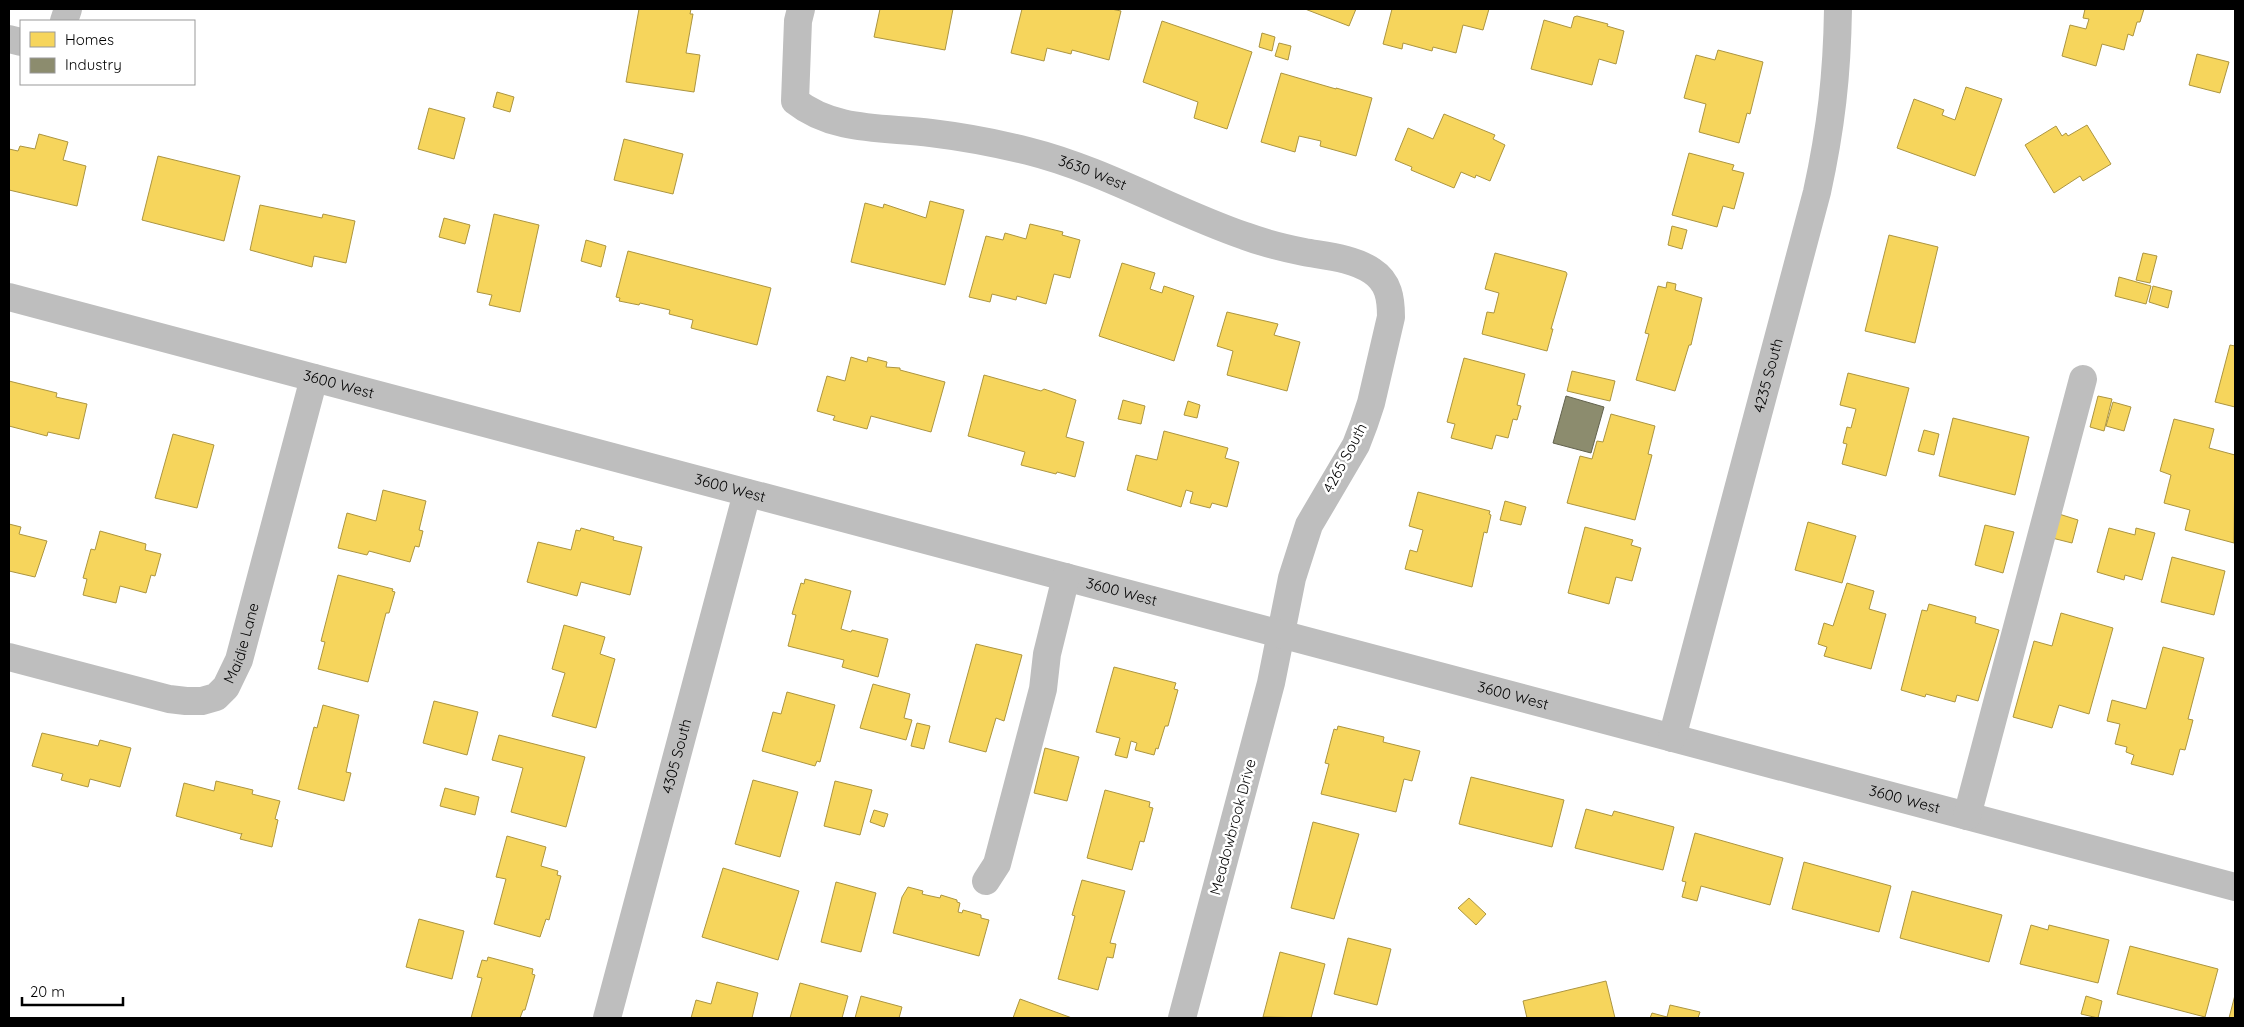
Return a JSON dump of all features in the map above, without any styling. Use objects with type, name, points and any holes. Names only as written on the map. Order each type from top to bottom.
[{"type":"street","name":"3630 West","points":[[801,9],[798,21],[794,101],[808,112],[838,123],[964,138],[1057,159],[1223,228],[1271,244],[1360,265],[1372,270],[1382,279]]},
{"type":"street","name":"4235 South","points":[[1672,738],[1818,192],[1834,100],[1838,9]]},
{"type":"street","name":"4265 South","points":[[1281,635],[1292,578],[1309,525],[1356,445],[1371,403],[1391,317],[1391,303],[1382,279]]},
{"type":"street","name":"3600 West","points":[[9,297],[2235,887]]},
{"type":"street","name":"Maidie Lane","points":[[9,657],[169,699],[202,701],[216,697],[234,675],[239,660],[314,378]]},
{"type":"street","points":[[1967,816],[2083,379]]},
{"type":"street","name":"4305 South","points":[[607,1018],[747,493]]},
{"type":"street","points":[[986,880],[996,864],[1043,690],[1047,654],[1066,577]]},
{"type":"street","name":"Meadowbrook Drive","points":[[1182,1018],[1271,683],[1281,635]]},
{"type":"building: Homes","points":[[639,9],[691,9],[690,14],[693,14],[686,53],[700,55],[694,92],[626,82]]},
{"type":"building: Homes","points":[[880,9],[953,9],[945,50],[874,37]]},
{"type":"building: Homes","points":[[1022,9],[1111,9],[1121,11],[1109,60],[1072,50],[1071,54],[1047,48],[1044,61],[1011,53]]},
{"type":"building: Homes","points":[[1305,9],[1356,9],[1349,26]]},
{"type":"building: Homes","points":[[1392,9],[1489,9],[1483,30],[1463,25],[1456,53],[1433,47],[1432,51],[1403,43],[1402,49],[1383,44]]},
{"type":"building: Homes","points":[[2085,9],[2144,9],[2140,22],[2137,22],[2133,36],[2128,34],[2124,50],[2102,44],[2096,66],[2062,56],[2070,25],[2086,29],[2089,19],[2083,18]]},
{"type":"building: Homes","points":[[1577,16],[1608,24],[1607,26],[1624,31],[1616,64],[1599,59],[1592,85],[1531,69],[1544,20],[1571,28],[1574,17]]},
{"type":"building: Homes","points":[[1162,21],[1252,52],[1227,129],[1194,118],[1198,102],[1143,82]]},
{"type":"building: Homes","points":[[1262,33],[1275,37],[1272,51],[1259,47]]},
{"type":"building: Homes","points":[[1279,43],[1291,46],[1288,60],[1275,56]]},
{"type":"building: Homes","points":[[1718,50],[1763,62],[1750,114],[1747,113],[1739,143],[1699,132],[1706,104],[1684,98],[1696,55],[1715,60]]},
{"type":"building: Homes","points":[[2197,54],[2229,62],[2220,93],[2189,85]]},
{"type":"building: Homes","points":[[1281,73],[1372,98],[1356,156],[1320,146],[1321,141],[1299,136],[1295,152],[1261,142]]},
{"type":"building: Homes","points":[[1966,87],[2002,99],[1975,176],[1897,148],[1914,99],[1944,110],[1942,115],[1955,120]]},
{"type":"building: Homes","points":[[497,92],[514,97],[510,112],[493,107]]},
{"type":"building: Homes","points":[[429,108],[465,118],[454,159],[418,149]]},
{"type":"building: Homes","points":[[1444,114],[1495,135],[1493,139],[1505,145],[1490,181],[1476,175],[1475,178],[1461,172],[1454,188],[1411,170],[1412,167],[1395,160],[1408,128],[1433,139]]},
{"type":"building: Homes","points":[[2087,125],[2111,164],[2083,181],[2080,176],[2054,193],[2025,145],[2056,126],[2062,136],[2066,133],[2068,136]]},
{"type":"building: Homes","points":[[39,134],[68,142],[63,160],[86,166],[77,206],[9,190],[9,149],[18,151],[20,146],[35,149]]},
{"type":"building: Homes","points":[[624,139],[683,154],[673,194],[614,180]]},
{"type":"building: Homes","points":[[1689,153],[1734,165],[1732,170],[1744,173],[1734,209],[1723,206],[1717,227],[1672,215]]},
{"type":"building: Homes","points":[[158,156],[240,176],[224,241],[142,220]]},
{"type":"building: Homes","points":[[930,201],[964,210],[945,285],[851,262],[865,203],[883,208],[884,204],[926,218]]},
{"type":"building: Homes","points":[[260,205],[322,218],[323,214],[355,221],[346,263],[314,256],[312,267],[250,250]]},
{"type":"building: Homes","points":[[494,214],[539,225],[520,312],[489,305],[492,295],[477,292]]},
{"type":"building: Homes","points":[[444,218],[470,225],[465,244],[439,237]]},
{"type":"building: Homes","points":[[1030,224],[1063,232],[1062,235],[1080,240],[1070,278],[1054,274],[1046,304],[1017,296],[1016,300],[992,294],[990,302],[969,297],[986,236],[1003,240],[1005,233],[1026,239]]},
{"type":"building: Homes","points":[[1672,226],[1687,230],[1682,249],[1668,245]]},
{"type":"building: Homes","points":[[1889,235],[1938,247],[1915,343],[1865,331]]},
{"type":"building: Homes","points":[[586,240],[606,246],[601,267],[581,261]]},
{"type":"building: Homes","points":[[628,251],[771,288],[757,345],[691,328],[693,320],[669,314],[670,310],[640,303],[639,305],[619,301],[620,298],[616,297]]},
{"type":"building: Homes","points":[[1495,253],[1566,272],[1547,351],[1482,334],[1487,312],[1494,313],[1499,293],[1485,289]]},
{"type":"building: Homes","points":[[2143,253],[2157,256],[2150,283],[2136,280]]},
{"type":"building: Homes","points":[[1122,263],[1155,273],[1150,289],[1162,293],[1164,286],[1194,296],[1174,361],[1099,336]]},
{"type":"building: Homes","points":[[2119,277],[2151,286],[2146,304],[2115,296]]},
{"type":"building: Homes","points":[[1667,282],[1676,284],[1675,290],[1702,298],[1691,345],[1689,345],[1675,391],[1636,380],[1649,334],[1645,333],[1658,286],[1666,288]]},
{"type":"building: Homes","points":[[2153,286],[2172,291],[2168,308],[2149,302]]},
{"type":"building: Homes","points":[[1227,312],[1278,324],[1274,335],[1300,342],[1287,391],[1227,375],[1233,351],[1217,346]]},
{"type":"building: Homes","points":[[2230,345],[2235,346],[2235,407],[2215,402]]},
{"type":"building: Homes","points":[[851,357],[867,362],[868,357],[887,362],[886,367],[900,368],[900,370],[945,382],[931,432],[871,416],[867,429],[833,420],[835,416],[817,411],[827,376],[845,381]]},
{"type":"building: Homes","points":[[1464,358],[1525,374],[1517,405],[1521,406],[1517,420],[1513,419],[1508,438],[1496,435],[1492,449],[1451,438],[1455,424],[1447,422]]},
{"type":"building: Homes","points":[[1572,371],[1615,381],[1610,401],[1567,391]]},
{"type":"building: Homes","points":[[1848,373],[1909,388],[1886,476],[1842,464],[1847,444],[1843,443],[1847,427],[1851,428],[1856,409],[1840,405]]},
{"type":"building: Homes","points":[[984,375],[1041,391],[1044,389],[1076,400],[1066,437],[1084,442],[1075,477],[1021,465],[1025,452],[968,436]]},
{"type":"building: Homes","points":[[9,381],[57,393],[56,397],[87,404],[79,439],[48,432],[47,436],[9,426]]},
{"type":"building: Homes","points":[[2098,396],[2112,399],[2104,431],[2090,427]]},
{"type":"building: Homes","points":[[1123,400],[1145,406],[1141,424],[1118,419]]},
{"type":"building: Homes","points":[[1188,401],[1200,405],[1197,418],[1184,415]]},
{"type":"building: Homes","points":[[2113,402],[2131,407],[2124,431],[2106,426]]},
{"type":"building: Homes","points":[[1611,414],[1655,426],[1648,454],[1652,455],[1635,520],[1567,503],[1580,456],[1592,459],[1597,441],[1603,442]]},
{"type":"building: Homes","points":[[1953,418],[2029,437],[2015,495],[1939,476]]},
{"type":"building: Homes","points":[[2174,419],[2214,429],[2209,448],[2235,455],[2234,543],[2185,530],[2190,510],[2164,503],[2171,475],[2160,471]]},
{"type":"building: Homes","points":[[1924,430],[1939,434],[1934,455],[1918,451]]},
{"type":"building: Homes","points":[[1164,431],[1228,448],[1225,458],[1239,462],[1227,507],[1212,503],[1210,508],[1190,503],[1193,492],[1186,490],[1181,507],[1127,490],[1136,455],[1157,460]]},
{"type":"building: Homes","points":[[173,434],[214,445],[197,508],[155,498]]},
{"type":"building: Homes","points":[[383,490],[426,501],[419,530],[423,531],[419,547],[415,546],[410,562],[369,551],[367,555],[338,548],[347,513],[376,521]]},
{"type":"building: Homes","points":[[1418,492],[1490,511],[1489,514],[1491,515],[1487,533],[1484,532],[1472,587],[1405,569],[1410,550],[1417,552],[1423,530],[1409,526]]},
{"type":"building: Homes","points":[[1505,501],[1526,507],[1521,525],[1500,520]]},
{"type":"building: Homes","points":[[2059,514],[2078,520],[2072,543],[2052,538]]},
{"type":"building: Homes","points":[[1808,522],[1856,536],[1842,583],[1795,570]]},
{"type":"building: Homes","points":[[9,524],[21,527],[19,534],[47,541],[35,577],[9,571]]},
{"type":"building: Homes","points":[[1985,525],[2014,532],[2003,573],[1975,565]]},
{"type":"building: Homes","points":[[1585,527],[1633,540],[1631,545],[1641,548],[1632,581],[1616,577],[1609,604],[1568,593]]},
{"type":"building: Homes","points":[[581,528],[614,537],[613,540],[642,547],[630,595],[581,582],[577,596],[527,582],[538,542],[571,550],[576,530],[580,531]]},
{"type":"building: Homes","points":[[2109,528],[2135,535],[2136,528],[2155,533],[2142,580],[2125,575],[2124,580],[2097,572]]},
{"type":"building: Homes","points":[[100,531],[146,544],[145,550],[161,554],[155,576],[151,575],[146,593],[120,586],[116,603],[83,595],[87,579],[83,578],[91,549],[95,550]]},
{"type":"building: Homes","points":[[2172,557],[2225,571],[2214,615],[2161,602]]},
{"type":"building: Homes","points":[[338,575],[393,589],[392,591],[395,592],[389,613],[386,613],[368,682],[318,669],[325,642],[321,641]]},
{"type":"building: Homes","points":[[805,579],[851,591],[841,629],[888,639],[878,677],[842,667],[844,660],[788,646],[796,615],[792,614],[801,583],[804,584]]},
{"type":"building: Homes","points":[[1847,583],[1874,591],[1869,609],[1886,614],[1871,669],[1824,656],[1827,647],[1818,644],[1824,623],[1833,626]]},
{"type":"building: Homes","points":[[1929,604],[1976,617],[1975,623],[1999,630],[1978,701],[1957,695],[1955,702],[1926,694],[1925,697],[1901,690],[1922,610],[1927,611]]},
{"type":"building: Homes","points":[[2061,613],[2113,628],[2089,714],[2059,705],[2052,728],[2013,717],[2034,641],[2052,646]]},
{"type":"building: Homes","points":[[564,625],[605,637],[600,654],[615,659],[596,728],[552,716],[565,673],[552,669]]},
{"type":"building: Homes","points":[[976,644],[1022,655],[1004,721],[996,718],[986,752],[949,742]]},
{"type":"building: Homes","points":[[2163,647],[2204,658],[2188,719],[2193,720],[2185,750],[2180,749],[2173,775],[2131,764],[2134,755],[2126,752],[2127,747],[2115,744],[2120,724],[2107,721],[2112,700],[2146,709]]},
{"type":"building: Homes","points":[[1114,667],[1176,683],[1174,689],[1178,690],[1168,726],[1165,726],[1158,749],[1156,748],[1154,755],[1135,750],[1137,743],[1131,741],[1127,758],[1115,755],[1120,738],[1096,732]]},
{"type":"building: Homes","points":[[873,684],[910,694],[904,718],[912,720],[906,740],[860,728]]},
{"type":"building: Homes","points":[[787,692],[835,705],[820,762],[817,761],[815,766],[762,751],[773,712],[781,714]]},
{"type":"building: Homes","points":[[434,701],[478,712],[467,755],[423,743]]},
{"type":"building: Homes","points":[[323,705],[359,715],[346,772],[351,773],[344,801],[298,789],[314,727],[317,728]]},
{"type":"building: Homes","points":[[917,723],[930,726],[924,749],[911,746]]},
{"type":"building: Homes","points":[[1338,726],[1384,737],[1383,742],[1420,751],[1412,781],[1404,779],[1396,812],[1321,794],[1329,764],[1325,763],[1334,729],[1337,730]]},
{"type":"building: Homes","points":[[42,733],[98,746],[100,740],[131,748],[120,787],[90,779],[88,787],[61,780],[63,774],[32,766]]},
{"type":"building: Homes","points":[[499,735],[585,757],[566,827],[511,812],[523,768],[492,760]]},
{"type":"building: Homes","points":[[1045,748],[1079,757],[1067,801],[1034,793]]},
{"type":"building: Homes","points":[[1471,777],[1564,800],[1552,847],[1459,824]]},
{"type":"building: Homes","points":[[753,780],[798,792],[780,857],[735,844]]},
{"type":"building: Homes","points":[[216,781],[253,790],[252,794],[280,801],[275,819],[278,820],[272,847],[240,839],[242,833],[176,816],[184,783],[214,791]]},
{"type":"building: Homes","points":[[835,781],[872,790],[860,835],[824,826]]},
{"type":"building: Homes","points":[[445,788],[479,797],[475,815],[440,806]]},
{"type":"building: Homes","points":[[1105,790],[1150,802],[1149,807],[1153,808],[1144,842],[1140,841],[1132,870],[1087,858]]},
{"type":"building: Homes","points":[[1586,809],[1612,816],[1614,811],[1674,827],[1663,870],[1575,848]]},
{"type":"building: Homes","points":[[874,810],[888,814],[884,827],[870,822]]},
{"type":"building: Homes","points":[[1313,822],[1359,834],[1334,919],[1291,908]]},
{"type":"building: Homes","points":[[1695,833],[1783,858],[1770,905],[1701,886],[1697,901],[1682,897],[1686,882],[1682,881]]},
{"type":"building: Homes","points":[[507,836],[546,847],[541,866],[558,871],[557,875],[561,876],[549,920],[546,919],[540,937],[494,924],[506,879],[496,877]]},
{"type":"building: Homes","points":[[1804,862],[1891,886],[1879,932],[1792,909]]},
{"type":"building: Homes","points":[[723,868],[799,891],[778,960],[702,937]]},
{"type":"building: Homes","points":[[1082,880],[1125,891],[1110,943],[1116,944],[1113,958],[1107,957],[1098,990],[1058,979],[1075,916],[1072,915]]},
{"type":"building: Homes","points":[[836,882],[876,893],[861,952],[821,942]]},
{"type":"building: Homes","points":[[908,887],[923,891],[922,894],[940,898],[941,895],[957,900],[960,903],[958,912],[962,913],[963,910],[981,915],[981,918],[989,920],[979,956],[893,933],[902,897]]},
{"type":"building: Homes","points":[[1912,891],[2002,915],[1989,962],[1900,938]]},
{"type":"building: Homes","points":[[1469,898],[1486,914],[1476,925],[1458,908]]},
{"type":"building: Homes","points":[[419,919],[464,931],[452,979],[406,967]]},
{"type":"building: Homes","points":[[2031,925],[2048,930],[2049,925],[2109,940],[2098,983],[2020,964]]},
{"type":"building: Homes","points":[[1348,938],[1391,949],[1377,1005],[1334,994]]},
{"type":"building: Homes","points":[[2130,946],[2218,969],[2205,1017],[2117,994]]},
{"type":"building: Homes","points":[[1280,952],[1325,964],[1311,1018],[1263,1017]]},
{"type":"building: Homes","points":[[488,957],[533,969],[532,974],[535,975],[525,1010],[523,1010],[520,1018],[471,1018],[482,978],[477,977],[482,960],[487,961]]},
{"type":"building: Homes","points":[[1606,981],[1615,1018],[1527,1018],[1523,1001]]},
{"type":"building: Homes","points":[[717,982],[758,993],[752,1018],[691,1018],[696,1000],[711,1004]]},
{"type":"building: Homes","points":[[800,983],[848,996],[842,1018],[790,1018]]},
{"type":"building: Homes","points":[[2235,995],[2235,1018],[2229,1018]]},
{"type":"building: Homes","points":[[861,996],[902,1007],[899,1018],[855,1018]]},
{"type":"building: Homes","points":[[2086,996],[2102,1001],[2098,1018],[2081,1014]]},
{"type":"building: Homes","points":[[1020,999],[1072,1018],[1013,1018]]},
{"type":"building: Homes","points":[[1670,1005],[1700,1012],[1698,1018],[1650,1018],[1652,1013],[1667,1017]]},
{"type":"building: Industry","points":[[1566,396],[1604,407],[1591,453],[1553,443]]}]
